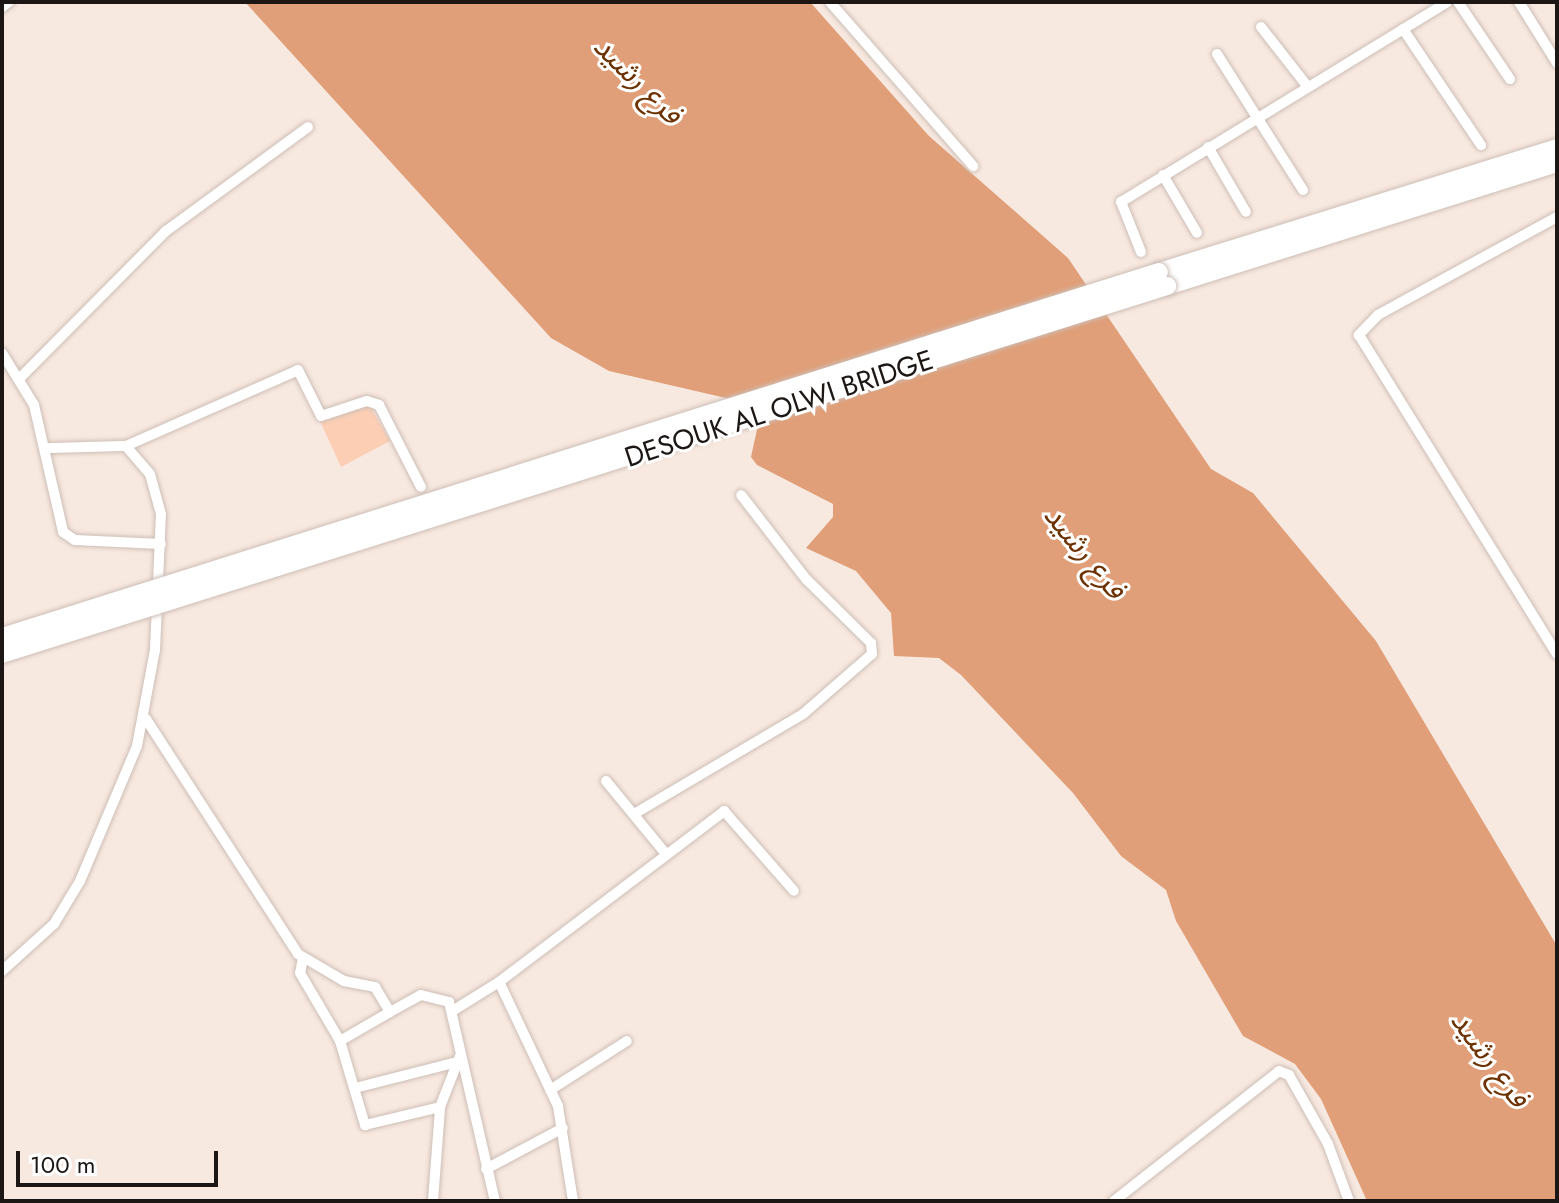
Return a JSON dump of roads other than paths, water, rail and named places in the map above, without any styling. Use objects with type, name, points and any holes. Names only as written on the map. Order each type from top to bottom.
[{"type":"highway","name":"DESOUK AL OLWI BRIDGE","points":[[2,654],[1163,279],[1557,148]]},
{"type":"highway","name":"DESOUK AL OLWI BRIDGE","points":[[2,637],[1163,279],[1557,163]]},
{"type":"street","points":[[2,7],[9,2]]},
{"type":"street","points":[[1141,252],[1119,204],[1447,2]]},
{"type":"street","points":[[1458,2],[1510,79]]},
{"type":"street","points":[[1519,2],[1557,63]]},
{"type":"street","points":[[833,3],[973,166]]},
{"type":"street","points":[[1261,27],[1308,87]]},
{"type":"street","points":[[1403,29],[1481,145]]},
{"type":"street","points":[[1217,54],[1303,190]]},
{"type":"street","points":[[21,377],[166,231],[308,127]]},
{"type":"street","points":[[1208,147],[1246,212]]},
{"type":"street","points":[[1163,175],[1197,233]]},
{"type":"street","points":[[1557,217],[1378,315],[1359,335],[1557,654]]},
{"type":"street","points":[[2,353],[21,377],[48,448],[67,536],[161,544]]},
{"type":"street","points":[[48,448],[126,446],[298,370],[321,416],[367,401],[379,405],[421,487]]},
{"type":"street","points":[[2,971],[39,941],[74,891],[146,719],[161,544],[157,491],[126,446]]},
{"type":"street","points":[[634,814],[803,714],[872,654],[871,643],[806,579],[741,495]]},
{"type":"street","points":[[146,719],[303,958],[344,981],[375,987],[390,1012]]},
{"type":"street","points":[[606,781],[666,854]]},
{"type":"street","points":[[454,1010],[499,982],[724,811],[794,891]]},
{"type":"street","points":[[303,958],[300,973],[340,1041],[367,1126],[440,1107]]},
{"type":"street","points":[[499,982],[550,1090],[563,1128],[573,1201]]},
{"type":"street","points":[[340,1041],[390,1012],[431,994],[454,1010]]},
{"type":"street","points":[[454,1010],[457,1060],[495,1201]]},
{"type":"street","points":[[550,1090],[627,1041]]},
{"type":"street","points":[[355,1088],[457,1060]]},
{"type":"street","points":[[433,1201],[440,1107],[457,1060]]},
{"type":"street","points":[[1114,1201],[1279,1071],[1289,1075],[1328,1144],[1349,1201]]},
{"type":"street","points":[[486,1169],[563,1128]]},
{"type":"water","name":"فرع رشيد","points":[[245,2],[810,2],[929,136],[1068,258],[1211,469],[1253,493],[1376,641],[1557,946],[1557,1201],[1367,1201],[1321,1099],[1295,1064],[1243,1036],[1176,921],[1166,890],[1121,856],[1073,793],[961,675],[939,658],[894,656],[891,613],[856,571],[806,548],[833,517],[833,504],[757,465],[751,457],[758,425],[739,401],[609,371],[551,338]]}]
